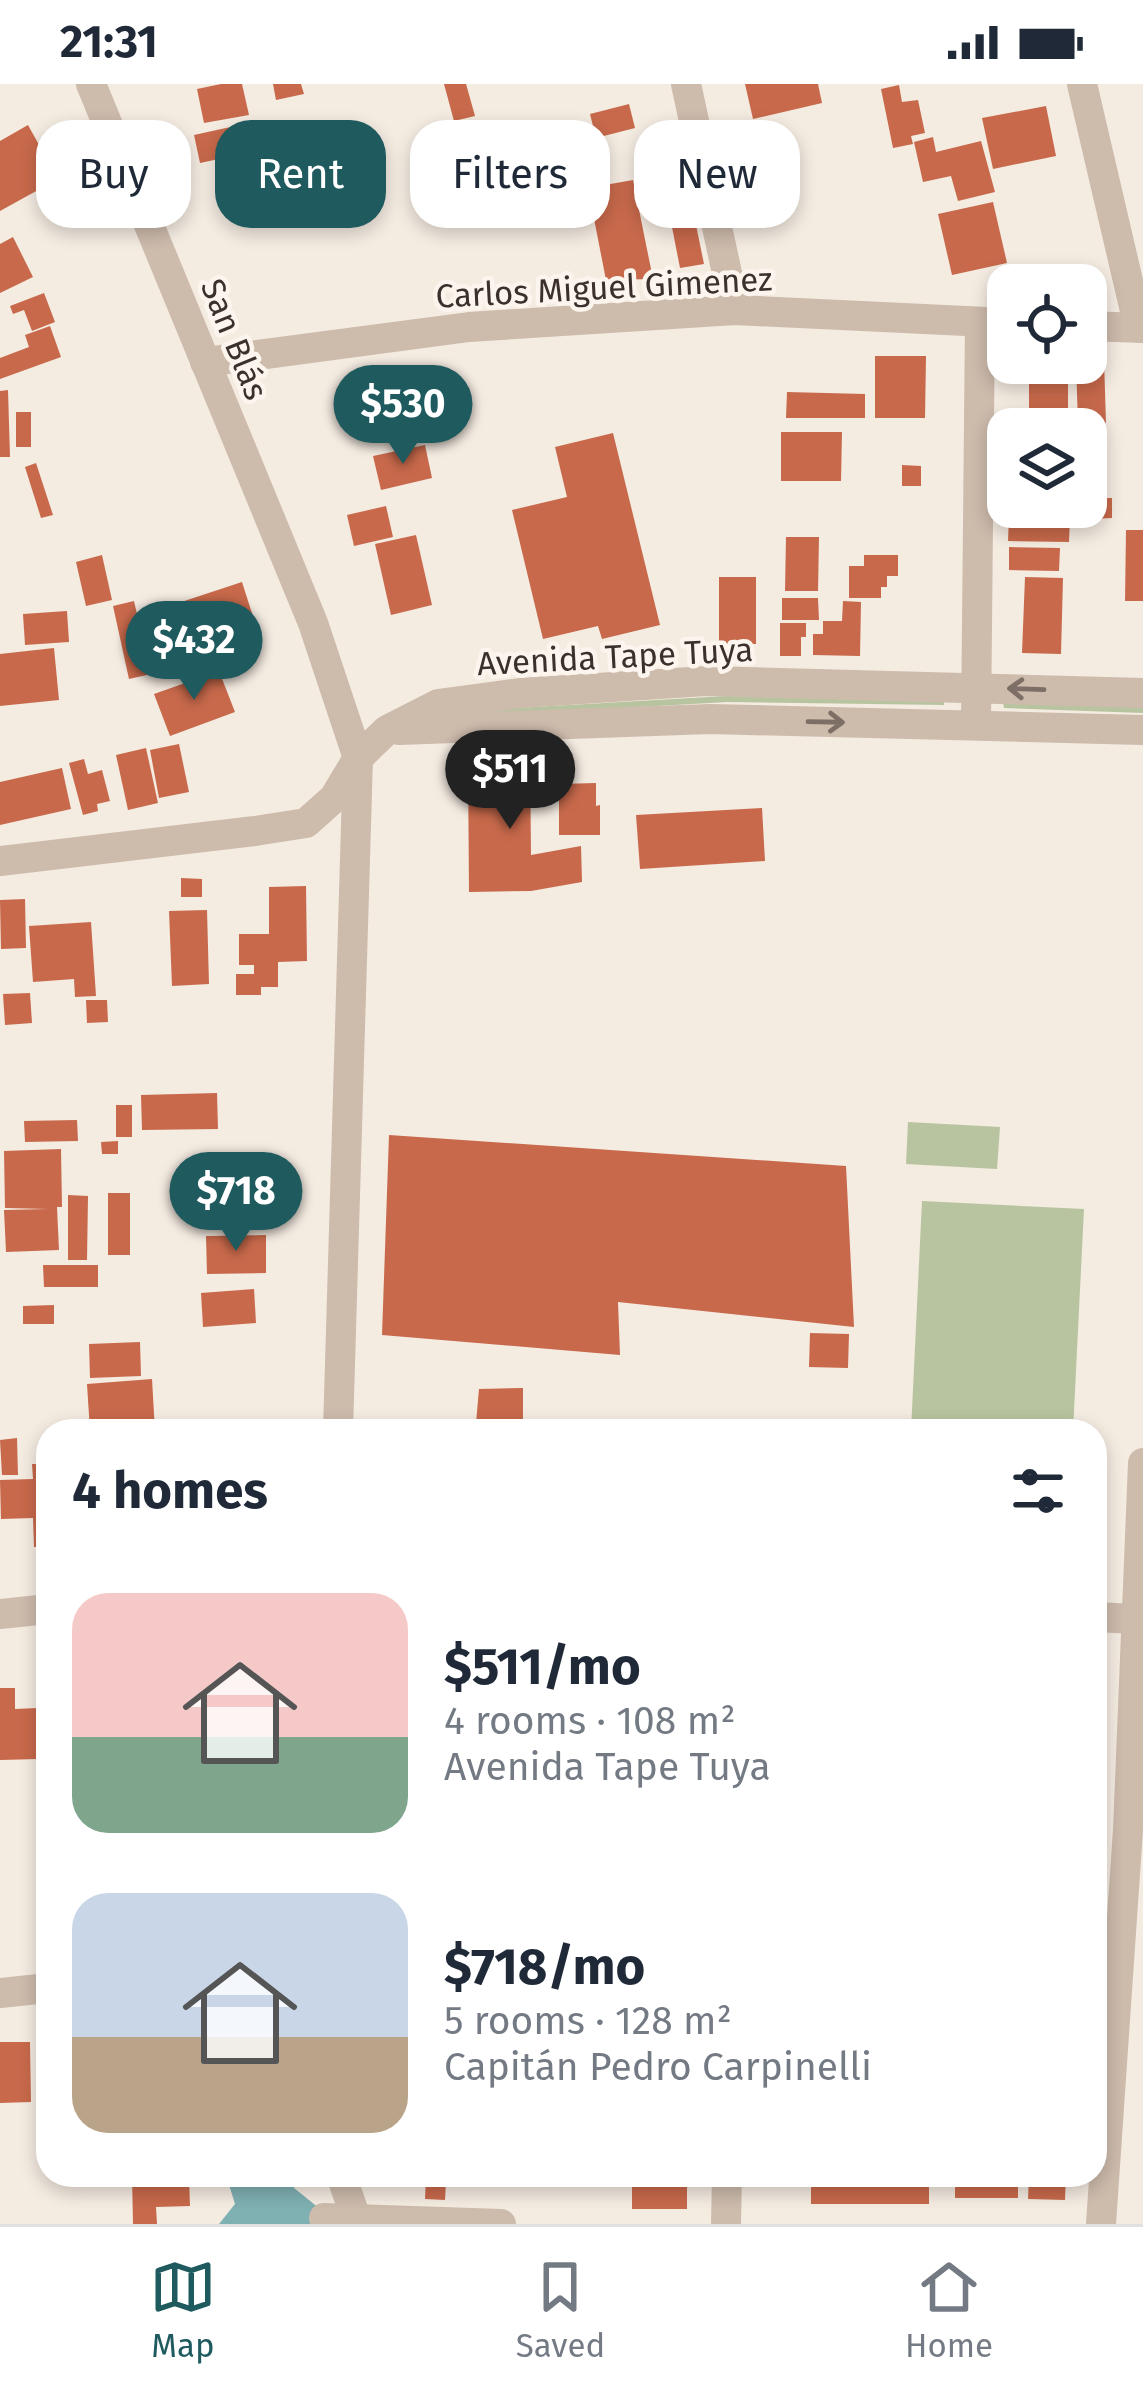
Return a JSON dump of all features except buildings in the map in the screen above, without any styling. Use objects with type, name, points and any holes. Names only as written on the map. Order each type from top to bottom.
[{"type":"street","name":"San Blás","points":[[91,84],[313,623],[358,758]]},
{"type":"street","points":[[686,84],[735,310]]},
{"type":"street","points":[[1082,84],[1141,328],[1107,327]]},
{"type":"street","name":"Carlos Miguel Gimenez","points":[[205,362],[469,327],[735,310],[987,322]]},
{"type":"street","points":[[976,725],[991,384]]},
{"type":"street","name":"Avenida Tape Tuya","points":[[0,861],[306,823],[334,798],[358,758],[387,730],[438,704],[520,692],[706,681],[1143,693]]},
{"type":"street","points":[[387,730],[710,719],[1143,730]]},
{"type":"street","points":[[338,1419],[358,758]]},
{"type":"street","points":[[1107,2156],[1136,1830],[1135,1619],[1143,1463]]},
{"type":"street","points":[[0,1614],[36,1610]]},
{"type":"street","points":[[1107,1618],[1135,1619]]},
{"type":"street","points":[[0,1993],[36,1989]]},
{"type":"street","points":[[335,2187],[324,2221],[501,2224]]},
{"type":"street","points":[[344,2187],[359,2222]]},
{"type":"street","points":[[726,2224],[727,2187]]},
{"type":"street","points":[[1101,2224],[1104,2187]]},
{"type":"green space","points":[[726,696],[944,705],[727,702],[449,718],[448,712]]},
{"type":"green space","points":[[1003,702],[1143,706],[1143,713],[1004,708]]},
{"type":"green space","points":[[908,1122],[1000,1127],[997,1169],[906,1164]]},
{"type":"green space","points":[[922,1201],[1084,1209],[1074,1419],[912,1419]]},
{"type":"water","points":[[230,2187],[294,2187],[335,2221],[219,2224],[235,2204]]}]
